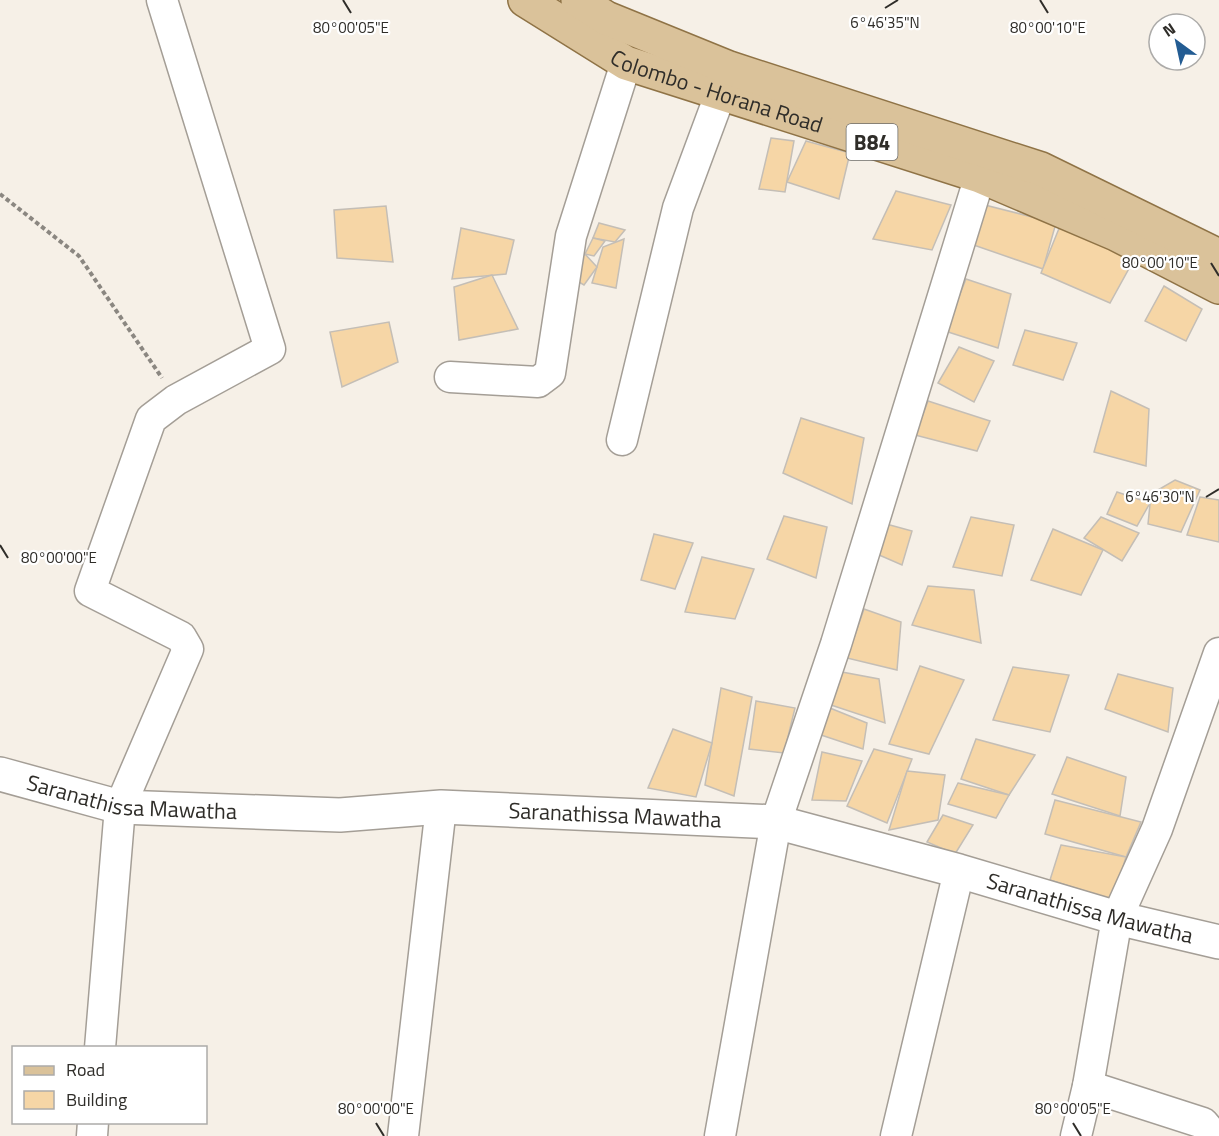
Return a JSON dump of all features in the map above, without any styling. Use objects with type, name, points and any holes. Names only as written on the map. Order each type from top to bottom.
[{"type":"main road","name":"Colombo - Horana Road","points":[[525,0],[626,63],[720,95],[980,176],[1116,234],[1219,286]]},
{"type":"main road","name":"Colombo - Horana Road","points":[[578,0],[606,18],[729,68],[1041,169],[1219,256]]},
{"type":"street","points":[[100,1046],[120,807],[188,648],[182,638],[90,591],[152,419],[176,400],[270,349],[162,0]]},
{"type":"street","points":[[450,377],[538,382],[550,373],[571,236],[626,63]]},
{"type":"street","points":[[622,440],[678,208],[720,95]]},
{"type":"street","points":[[720,1136],[776,822],[836,644],[980,176]]},
{"type":"street","points":[[1076,1136],[1088,1086],[1117,918],[1157,829],[1219,653]]},
{"type":"street","name":"Saranathissa Mawatha","points":[[0,774],[120,807],[340,815],[441,807],[776,822],[959,871],[1117,918],[1219,942]]},
{"type":"street","points":[[403,1136],[441,807]]},
{"type":"street","points":[[897,1136],[959,871]]},
{"type":"street","points":[[1088,1086],[1203,1123],[1214,1136]]},
{"type":"path","points":[[0,194],[79,256],[176,400]]},
{"type":"building","points":[[771,138],[794,141],[785,192],[759,189]]},
{"type":"building","points":[[806,141],[850,153],[839,199],[787,182]]},
{"type":"building","points":[[896,191],[951,205],[932,250],[873,239]]},
{"type":"building","points":[[977,203],[1056,223],[1043,269],[965,242]]},
{"type":"building","points":[[386,206],[393,262],[337,258],[334,210]]},
{"type":"building","points":[[599,223],[625,230],[615,242],[593,238]]},
{"type":"building","points":[[1060,226],[1137,254],[1110,303],[1041,273]]},
{"type":"building","points":[[461,228],[514,240],[506,274],[452,279]]},
{"type":"building","points":[[593,238],[605,241],[594,256],[585,254]]},
{"type":"building","points":[[624,239],[616,288],[592,283],[603,247]]},
{"type":"building","points":[[585,254],[597,267],[584,285],[565,274]]},
{"type":"building","points":[[492,275],[518,329],[459,340],[454,287]]},
{"type":"building","points":[[966,279],[1011,294],[998,348],[945,331]]},
{"type":"building","points":[[1164,286],[1202,309],[1186,341],[1145,321]]},
{"type":"building","points":[[389,322],[398,362],[342,387],[330,332]]},
{"type":"building","points":[[1025,330],[1077,343],[1063,380],[1013,365]]},
{"type":"building","points":[[959,347],[994,361],[974,402],[938,383]]},
{"type":"building","points":[[1111,391],[1149,409],[1146,466],[1094,452]]},
{"type":"building","points":[[928,401],[990,421],[977,451],[915,435]]},
{"type":"building","points":[[801,418],[864,438],[852,504],[783,473]]},
{"type":"building","points":[[1175,480],[1200,490],[1181,532],[1148,524],[1151,494]]},
{"type":"building","points":[[1117,492],[1150,503],[1137,526],[1107,514]]},
{"type":"building","points":[[1200,497],[1219,500],[1219,542],[1187,535]]},
{"type":"building","points":[[784,516],[827,527],[816,578],[767,559]]},
{"type":"building","points":[[971,517],[1014,525],[1002,576],[953,567]]},
{"type":"building","points":[[1101,517],[1139,533],[1122,561],[1084,538]]},
{"type":"building","points":[[879,522],[912,531],[902,565],[870,551]]},
{"type":"building","points":[[1053,529],[1103,550],[1081,595],[1031,580]]},
{"type":"building","points":[[654,534],[693,543],[675,589],[641,580]]},
{"type":"building","points":[[702,557],[754,569],[735,619],[685,612]]},
{"type":"building","points":[[928,586],[974,590],[981,643],[912,625]]},
{"type":"building","points":[[864,609],[901,622],[897,670],[847,658]]},
{"type":"building","points":[[920,666],[964,680],[929,754],[889,744]]},
{"type":"building","points":[[1013,667],[1069,675],[1050,732],[993,720]]},
{"type":"building","points":[[842,672],[879,679],[885,723],[828,704]]},
{"type":"building","points":[[1118,674],[1173,688],[1168,732],[1105,709]]},
{"type":"building","points":[[721,688],[752,697],[734,796],[705,785]]},
{"type":"building","points":[[756,701],[795,708],[784,753],[749,749]]},
{"type":"building","points":[[825,706],[867,723],[863,749],[815,733]]},
{"type":"building","points":[[673,729],[712,743],[696,797],[648,788]]},
{"type":"building","points":[[976,739],[1035,755],[1009,795],[961,779]]},
{"type":"building","points":[[874,749],[912,759],[887,823],[847,806]]},
{"type":"building","points":[[822,752],[862,761],[846,801],[812,800]]},
{"type":"building","points":[[1067,757],[1126,777],[1120,816],[1052,794]]},
{"type":"building","points":[[907,771],[945,775],[938,820],[889,830]]},
{"type":"building","points":[[958,783],[1009,795],[996,818],[948,804]]},
{"type":"building","points":[[1055,800],[1141,822],[1126,857],[1045,834]]},
{"type":"building","points":[[943,815],[973,825],[955,854],[927,842]]},
{"type":"building","points":[[1061,845],[1126,857],[1113,900],[1050,880]]}]
